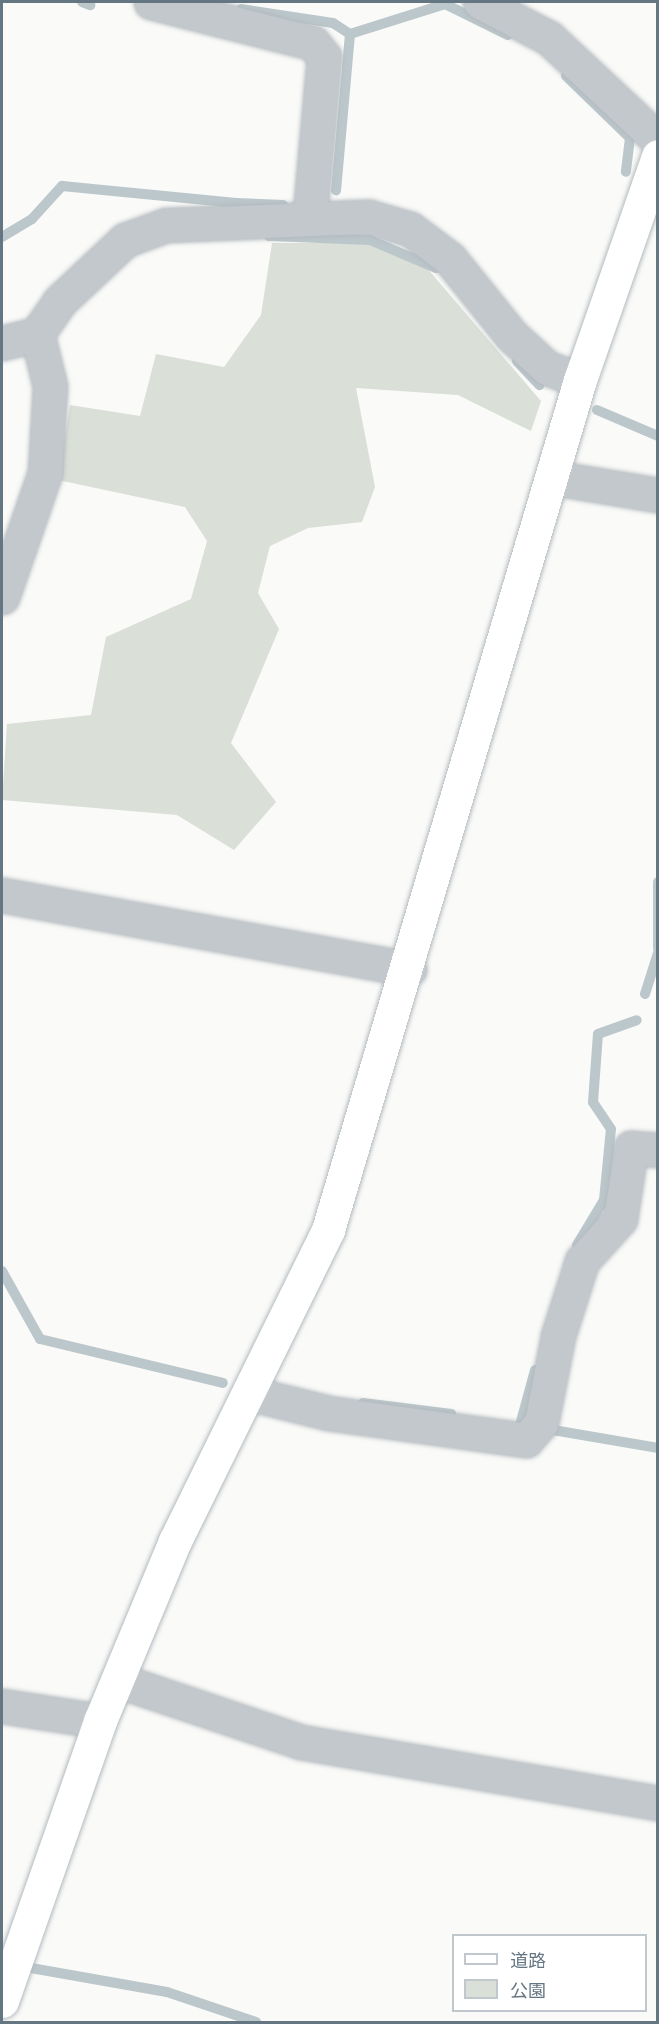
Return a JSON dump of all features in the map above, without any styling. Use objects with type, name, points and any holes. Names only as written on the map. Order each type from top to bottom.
[{"type":"street","points":[[151,2],[313,43],[324,57],[310,215]]},
{"type":"street","points":[[480,2],[549,38],[657,140]]},
{"type":"street","points":[[2,2001],[100,1721],[175,1541],[328,1230],[410,969],[554,478],[580,380],[657,156]]},
{"type":"street","points":[[2,343],[37,334],[59,302],[125,240],[166,225],[310,215],[369,217],[410,229],[450,259],[511,335],[547,368],[580,380]]},
{"type":"street","points":[[2,597],[45,473],[50,386],[37,334]]},
{"type":"street","points":[[554,478],[657,495]]},
{"type":"street","points":[[2,895],[410,969]]},
{"type":"street","points":[[248,1393],[328,1413],[526,1440],[540,1423],[558,1336],[582,1261],[620,1219],[631,1148],[657,1150]]},
{"type":"street","points":[[117,1680],[301,1742],[657,1803]]},
{"type":"street","points":[[2,1706],[100,1721]]},
{"type":"green space","points":[[272,243],[373,243],[426,267],[541,401],[531,431],[458,395],[356,388],[375,487],[362,522],[308,528],[270,546],[258,593],[279,629],[231,743],[276,802],[234,850],[177,815],[2,800],[7,724],[91,715],[106,637],[191,599],[207,541],[185,507],[58,480],[70,405],[140,416],[156,354],[224,367],[261,315]]},
{"type":"waterway","points":[[82,2],[90,5]]},
{"type":"waterway","points":[[350,34],[445,4],[508,35]]},
{"type":"waterway","points":[[241,9],[333,23],[350,34],[336,190]]},
{"type":"waterway","points":[[566,76],[630,138],[626,172]]},
{"type":"waterway","points":[[2,237],[32,219],[62,186],[236,203],[243,216]]},
{"type":"waterway","points":[[236,203],[283,205]]},
{"type":"waterway","points":[[269,236],[370,240],[436,268]]},
{"type":"waterway","points":[[517,361],[539,385]]},
{"type":"waterway","points":[[597,410],[658,436]]},
{"type":"waterway","points":[[658,882],[658,948]]},
{"type":"waterway","points":[[645,994],[658,953]]},
{"type":"waterway","points":[[577,1245],[604,1200],[611,1129],[593,1102],[598,1034],[637,1020]]},
{"type":"waterway","points":[[2,1271],[40,1339],[223,1383]]},
{"type":"waterway","points":[[520,1425],[535,1370]]},
{"type":"waterway","points":[[363,1403],[451,1414]]},
{"type":"waterway","points":[[547,1429],[658,1448]]},
{"type":"waterway","points":[[31,1968],[167,1992],[256,2022]]}]
